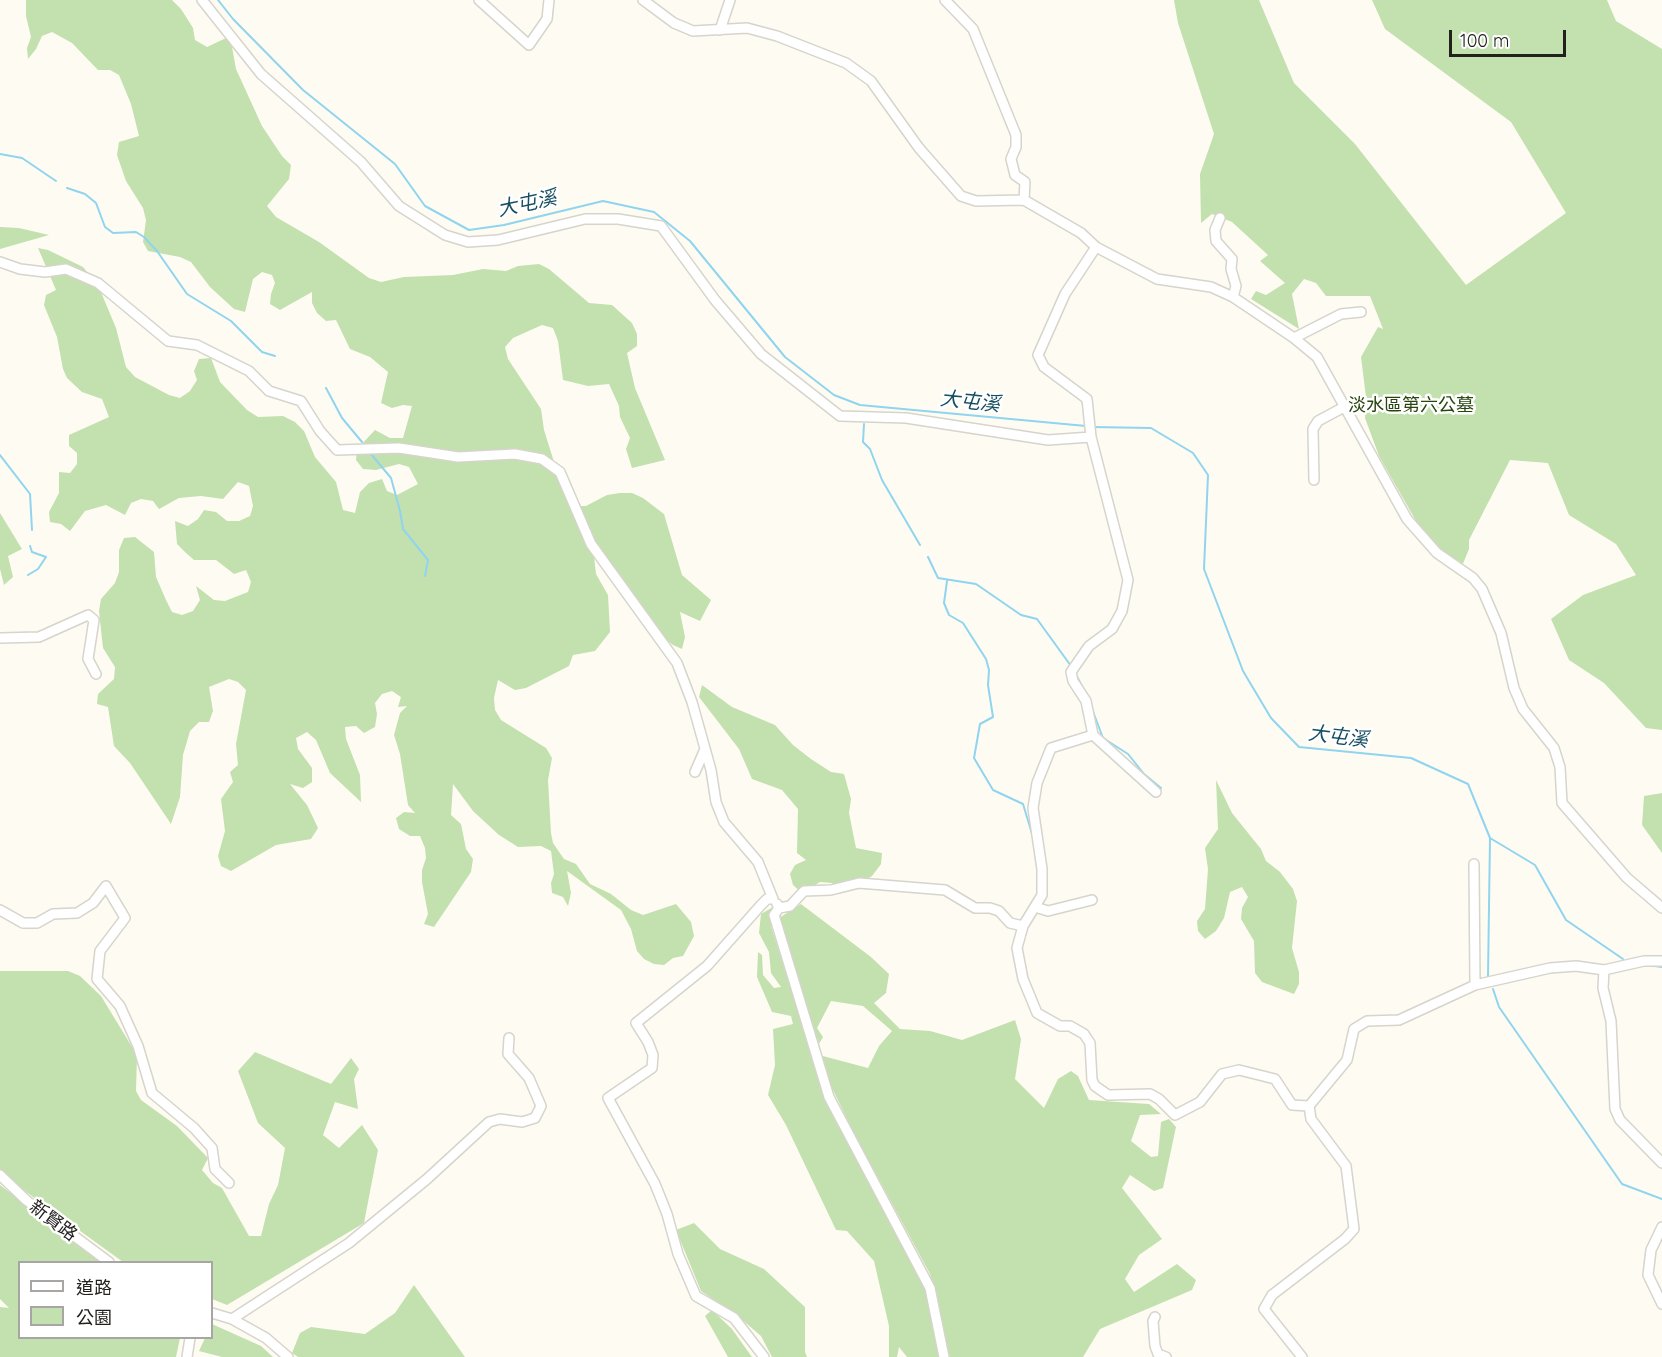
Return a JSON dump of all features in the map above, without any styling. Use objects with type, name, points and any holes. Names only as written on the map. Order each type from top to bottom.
[{"type":"street","points":[[202,0],[261,74],[361,162],[399,206],[446,235],[468,242],[498,240],[585,219],[618,219],[661,226],[715,300],[761,354],[840,416],[906,418],[1048,440],[1091,435]]},
{"type":"street","points":[[479,0],[530,45],[547,20],[549,0]]},
{"type":"street","points":[[643,0],[683,28],[693,32],[747,28],[777,36],[846,63],[871,81],[919,148],[961,196],[976,201],[1024,200],[1081,233],[1096,247],[1157,279],[1211,287],[1233,297],[1294,338],[1317,357],[1407,519],[1437,553],[1473,578],[1482,589],[1501,633],[1514,688],[1523,709],[1554,748],[1560,767],[1562,803],[1627,878],[1662,908]]},
{"type":"street","points":[[720,30],[730,0]]},
{"type":"street","points":[[945,0],[974,29],[1016,135],[1016,147],[1011,159],[1015,175],[1025,182],[1024,200]]},
{"type":"street","points":[[1220,219],[1215,230],[1216,241],[1232,259],[1231,268],[1236,286],[1233,297]]},
{"type":"street","points":[[1096,247],[1065,294],[1038,355],[1044,367],[1087,399],[1091,414],[1091,435],[1128,580],[1122,611],[1112,629],[1089,646],[1073,668],[1073,681],[1086,701],[1093,735],[1155,792]]},
{"type":"street","points":[[0,262],[20,269],[45,272],[66,269],[98,283],[168,341],[197,345],[249,371],[269,391],[301,401],[320,431],[337,450],[399,448],[458,457],[515,454],[542,459],[560,472],[591,544],[677,663],[692,702],[716,802],[724,822],[758,862],[779,908]]},
{"type":"street","points":[[1294,338],[1341,314],[1361,312]]},
{"type":"street","points":[[1314,480],[1312,429],[1318,421],[1346,406]]},
{"type":"street","points":[[0,638],[39,638],[88,615],[94,620],[88,659],[96,674]]},
{"type":"street","points":[[1093,735],[1051,748],[1047,753],[1033,808],[1042,869],[1042,895],[1023,926],[1017,948],[1023,979],[1037,1013],[1060,1026],[1070,1026],[1084,1034],[1090,1043],[1092,1080],[1095,1086],[1108,1095],[1150,1095],[1159,1099],[1175,1115],[1200,1102],[1222,1074],[1239,1070],[1275,1079],[1292,1105],[1309,1106]]},
{"type":"street","points":[[695,772],[705,749]]},
{"type":"street","points":[[1474,864],[1475,985]]},
{"type":"street","points":[[944,1357],[930,1288],[829,1097],[774,915],[779,908],[790,906],[804,891],[831,890],[860,884],[945,890],[975,908],[999,911],[1010,922],[1023,926]]},
{"type":"street","points":[[0,910],[23,924],[38,923],[53,914],[77,913],[93,903],[106,886],[125,918],[100,951],[98,979],[120,1006],[138,1046],[152,1093],[194,1128],[212,1148],[215,1169],[229,1183]]},
{"type":"street","points":[[764,1357],[734,1318],[696,1296],[678,1254],[667,1214],[655,1184],[608,1098],[652,1068],[653,1055],[648,1041],[636,1023],[707,966],[761,905],[767,899],[773,898]]},
{"type":"street","points":[[1035,907],[1048,911],[1092,900]]},
{"type":"street","points":[[1302,1357],[1264,1309],[1272,1295],[1345,1239],[1354,1229],[1346,1166],[1311,1119],[1309,1106],[1347,1060],[1354,1029],[1367,1021],[1399,1020],[1475,985],[1550,968],[1576,966],[1604,970],[1644,961],[1662,961]]},
{"type":"street","points":[[1604,970],[1603,988],[1611,1021],[1615,1109],[1620,1120],[1662,1163]]},
{"type":"street","points":[[232,1319],[348,1243],[427,1179],[489,1122],[500,1119],[522,1122],[535,1118],[541,1106],[529,1078],[508,1054],[509,1038]]},
{"type":"street","name":"新賢路","points":[[0,1175],[26,1200],[106,1261]]},
{"type":"street","points":[[1662,1227],[1651,1250],[1648,1275],[1662,1304]]},
{"type":"street","points":[[213,1312],[232,1319],[266,1338],[288,1357]]},
{"type":"street","points":[[1155,1317],[1152,1321],[1155,1346],[1158,1354],[1166,1357]]},
{"type":"street","points":[[187,1357],[190,1339]]},
{"type":"green space","points":[[26,0],[172,0],[181,9],[193,28],[195,40],[207,47],[226,38],[232,47],[236,69],[262,126],[282,156],[291,165],[289,179],[267,206],[276,217],[319,242],[369,278],[381,282],[404,277],[453,275],[483,269],[506,271],[518,266],[539,264],[549,269],[589,303],[612,305],[632,323],[637,334],[637,346],[627,353],[635,388],[665,460],[632,468],[626,449],[630,438],[609,384],[588,386],[563,380],[558,341],[553,328],[542,325],[513,338],[505,347],[508,359],[541,409],[544,430],[565,497],[575,506],[586,506],[607,495],[620,493],[632,493],[643,498],[664,514],[682,575],[711,600],[700,621],[680,612],[685,637],[682,649],[673,645],[655,631],[592,539],[596,574],[608,595],[610,632],[595,651],[573,655],[569,666],[526,688],[515,690],[498,680],[494,698],[495,710],[501,720],[546,748],[552,758],[548,780],[551,833],[553,843],[564,859],[576,864],[590,884],[611,894],[631,910],[643,915],[676,904],[691,922],[694,936],[683,956],[673,958],[664,965],[654,964],[644,959],[637,951],[631,929],[621,910],[567,871],[571,893],[568,906],[563,897],[552,893],[551,883],[554,874],[551,851],[541,846],[518,847],[499,835],[473,811],[453,784],[451,815],[461,824],[466,849],[473,859],[471,872],[434,927],[424,924],[428,914],[422,882],[422,870],[426,858],[425,848],[420,836],[410,836],[399,829],[396,818],[404,812],[415,813],[408,805],[400,754],[394,735],[400,713],[407,706],[398,707],[401,697],[392,691],[382,694],[375,703],[377,714],[375,727],[364,733],[356,726],[345,727],[346,739],[360,775],[361,802],[330,773],[316,740],[307,732],[296,738],[298,749],[312,768],[312,782],[303,788],[290,784],[307,805],[318,828],[311,839],[276,845],[231,871],[221,866],[218,856],[225,831],[221,799],[233,782],[230,772],[238,765],[236,744],[246,690],[238,682],[229,679],[209,687],[213,711],[209,722],[199,722],[190,731],[183,755],[180,797],[171,824],[130,763],[114,746],[108,707],[97,704],[98,694],[114,679],[115,667],[103,648],[99,611],[101,599],[115,583],[119,572],[119,550],[124,538],[135,537],[154,552],[156,577],[166,600],[172,612],[182,615],[193,611],[200,600],[196,586],[214,600],[225,601],[248,592],[251,582],[246,570],[234,574],[216,560],[194,560],[177,544],[175,521],[188,526],[198,519],[204,510],[216,512],[227,521],[239,521],[250,516],[253,506],[249,486],[238,482],[223,499],[201,496],[179,498],[159,509],[153,501],[141,499],[131,503],[125,515],[106,505],[85,511],[70,531],[61,524],[50,522],[49,512],[59,493],[59,472],[70,473],[77,464],[77,453],[69,446],[69,435],[109,417],[102,399],[82,392],[67,378],[63,369],[57,337],[44,305],[46,295],[56,290],[38,248],[48,250],[83,267],[98,285],[116,328],[126,367],[135,377],[169,395],[180,398],[190,391],[197,380],[194,371],[199,359],[211,358],[220,382],[247,410],[258,417],[283,416],[295,422],[304,431],[315,457],[336,482],[343,510],[355,513],[360,492],[369,483],[382,479],[387,491],[397,495],[418,484],[409,467],[399,464],[376,470],[363,469],[356,460],[357,449],[375,430],[390,438],[403,438],[412,406],[403,405],[392,408],[381,403],[388,372],[370,357],[350,349],[336,320],[326,321],[317,313],[312,303],[312,292],[280,310],[270,304],[275,283],[272,275],[262,272],[253,279],[245,312],[234,309],[210,287],[191,262],[180,257],[148,251],[143,242],[146,220],[143,208],[126,181],[117,155],[119,142],[139,136],[131,104],[119,75],[110,70],[98,70],[72,43],[52,32],[42,36],[28,59],[27,48],[31,37],[26,16]]},
{"type":"green space","name":"淡水區第六公墓","points":[[1174,0],[1259,0],[1294,83],[1355,144],[1466,285],[1566,213],[1511,122],[1385,29],[1372,0],[1607,0],[1616,21],[1662,49],[1662,730],[1646,728],[1604,683],[1569,660],[1551,619],[1583,595],[1636,575],[1616,544],[1569,515],[1548,463],[1510,460],[1469,540],[1469,549],[1462,566],[1439,549],[1420,528],[1379,456],[1365,418],[1366,397],[1361,357],[1378,327],[1383,329],[1370,296],[1326,296],[1316,283],[1304,279],[1292,294],[1299,329],[1251,299],[1256,291],[1266,295],[1285,283],[1260,261],[1268,255],[1232,222],[1212,214],[1201,223],[1200,174],[1214,134],[1178,23]]},
{"type":"green space","points":[[0,227],[19,228],[49,235],[0,249]]},
{"type":"green space","points":[[0,513],[22,549],[8,556],[13,577],[4,585],[0,569]]},
{"type":"green space","points":[[702,685],[732,707],[775,725],[793,745],[831,772],[844,774],[851,799],[849,813],[856,848],[882,853],[881,864],[872,876],[850,890],[839,891],[832,883],[820,882],[802,893],[793,885],[790,874],[795,865],[806,860],[797,853],[798,809],[782,790],[752,779],[739,749],[699,697]]},
{"type":"green space","points":[[1216,780],[1232,813],[1261,849],[1266,861],[1280,872],[1293,889],[1297,901],[1292,948],[1299,972],[1299,984],[1294,994],[1262,982],[1255,973],[1254,941],[1241,919],[1242,908],[1248,897],[1242,887],[1230,892],[1224,918],[1216,931],[1205,939],[1198,931],[1197,921],[1205,909],[1208,869],[1205,848],[1218,829]]},
{"type":"green space","points":[[1662,793],[1662,853],[1642,825],[1644,796]]},
{"type":"green space","points":[[801,904],[871,957],[889,974],[886,993],[874,1003],[900,1029],[930,1031],[962,1040],[1015,1020],[1021,1039],[1015,1079],[1044,1108],[1058,1079],[1071,1071],[1078,1076],[1089,1100],[1149,1104],[1161,1114],[1140,1115],[1131,1141],[1151,1157],[1158,1156],[1161,1122],[1169,1119],[1176,1127],[1163,1188],[1154,1191],[1130,1175],[1122,1188],[1162,1239],[1139,1255],[1125,1279],[1134,1292],[1177,1264],[1196,1280],[1192,1290],[1100,1329],[1083,1357],[950,1357],[930,1274],[854,1133],[819,1055],[868,1068],[879,1046],[892,1031],[863,1006],[831,1001],[817,1028],[823,1037],[819,1044],[779,918]]},
{"type":"green space","points":[[773,907],[771,926],[826,1100],[926,1291],[941,1357],[907,1357],[899,1347],[897,1357],[889,1357],[889,1326],[874,1261],[847,1231],[836,1230],[786,1125],[768,1095],[775,1065],[773,1029],[793,1024],[791,1016],[772,1012],[757,977],[758,952],[762,955],[763,975],[774,988],[781,987],[771,973],[769,952],[759,933],[761,914]]},
{"type":"green space","points":[[0,971],[68,971],[80,976],[101,996],[137,1055],[136,1091],[141,1100],[177,1126],[208,1158],[202,1170],[213,1183],[222,1188],[249,1236],[261,1236],[269,1204],[278,1185],[285,1148],[258,1123],[238,1071],[255,1052],[331,1084],[351,1058],[359,1069],[354,1079],[358,1109],[335,1102],[323,1135],[339,1148],[362,1125],[378,1150],[364,1223],[227,1305],[213,1299],[213,1261],[122,1261],[0,1173]]},
{"type":"green space","points":[[0,1185],[100,1261],[18,1261],[18,1339],[180,1339],[176,1357],[0,1357],[0,1307],[9,1308],[0,1299]]},
{"type":"green space","points":[[694,1223],[720,1249],[764,1269],[805,1307],[807,1357],[772,1357],[761,1336],[739,1317],[701,1291],[676,1230]]},
{"type":"green space","points":[[414,1285],[465,1357],[298,1357],[292,1353],[300,1333],[311,1327],[365,1334],[395,1313]]},
{"type":"green space","points":[[712,1310],[732,1329],[752,1357],[728,1357],[705,1316]]},
{"type":"green space","points":[[213,1324],[261,1346],[273,1357],[222,1357],[199,1351],[205,1339],[213,1339]]},
{"type":"waterway","name":"大屯溪","points":[[218,0],[233,19],[303,90],[395,164],[425,206],[469,230],[504,225],[603,201],[654,212],[690,241],[785,357],[834,395],[860,405],[1086,426]]},
{"type":"waterway","points":[[0,154],[22,158],[56,181]]},
{"type":"waterway","points":[[67,188],[85,194],[96,203],[105,227],[113,233],[136,232],[144,237],[157,251],[187,294],[231,321],[262,352],[275,356]]},
{"type":"waterway","points":[[326,388],[342,418],[362,442]]},
{"type":"waterway","points":[[864,424],[863,442],[870,449],[882,480],[920,545]]},
{"type":"waterway","name":"大屯溪","points":[[1092,427],[1151,428],[1193,453],[1208,475],[1204,569],[1243,671],[1271,718],[1299,747],[1411,758],[1468,784],[1490,838],[1488,976]]},
{"type":"waterway","points":[[371,454],[391,478],[403,529],[428,560],[425,576]]},
{"type":"waterway","points":[[0,455],[30,494],[32,530]]},
{"type":"waterway","points":[[28,575],[38,569],[46,557],[32,552],[30,546]]},
{"type":"waterway","points":[[928,557],[938,578],[976,584],[1021,615],[1037,619],[1071,666]]},
{"type":"waterway","points":[[947,581],[944,603],[949,615],[963,623],[986,659],[989,670],[988,685],[993,717],[980,724],[974,758],[993,790],[1023,804],[1033,837]]},
{"type":"waterway","points":[[1074,671],[1084,690]]},
{"type":"waterway","points":[[1092,709],[1103,738],[1128,754],[1144,774],[1161,788]]},
{"type":"waterway","points":[[1490,838],[1535,865],[1566,920],[1623,959]]},
{"type":"waterway","points":[[1647,965],[1662,967]]},
{"type":"waterway","name":"大屯溪","points":[[1493,989],[1499,1007],[1622,1184],[1662,1199]]}]
